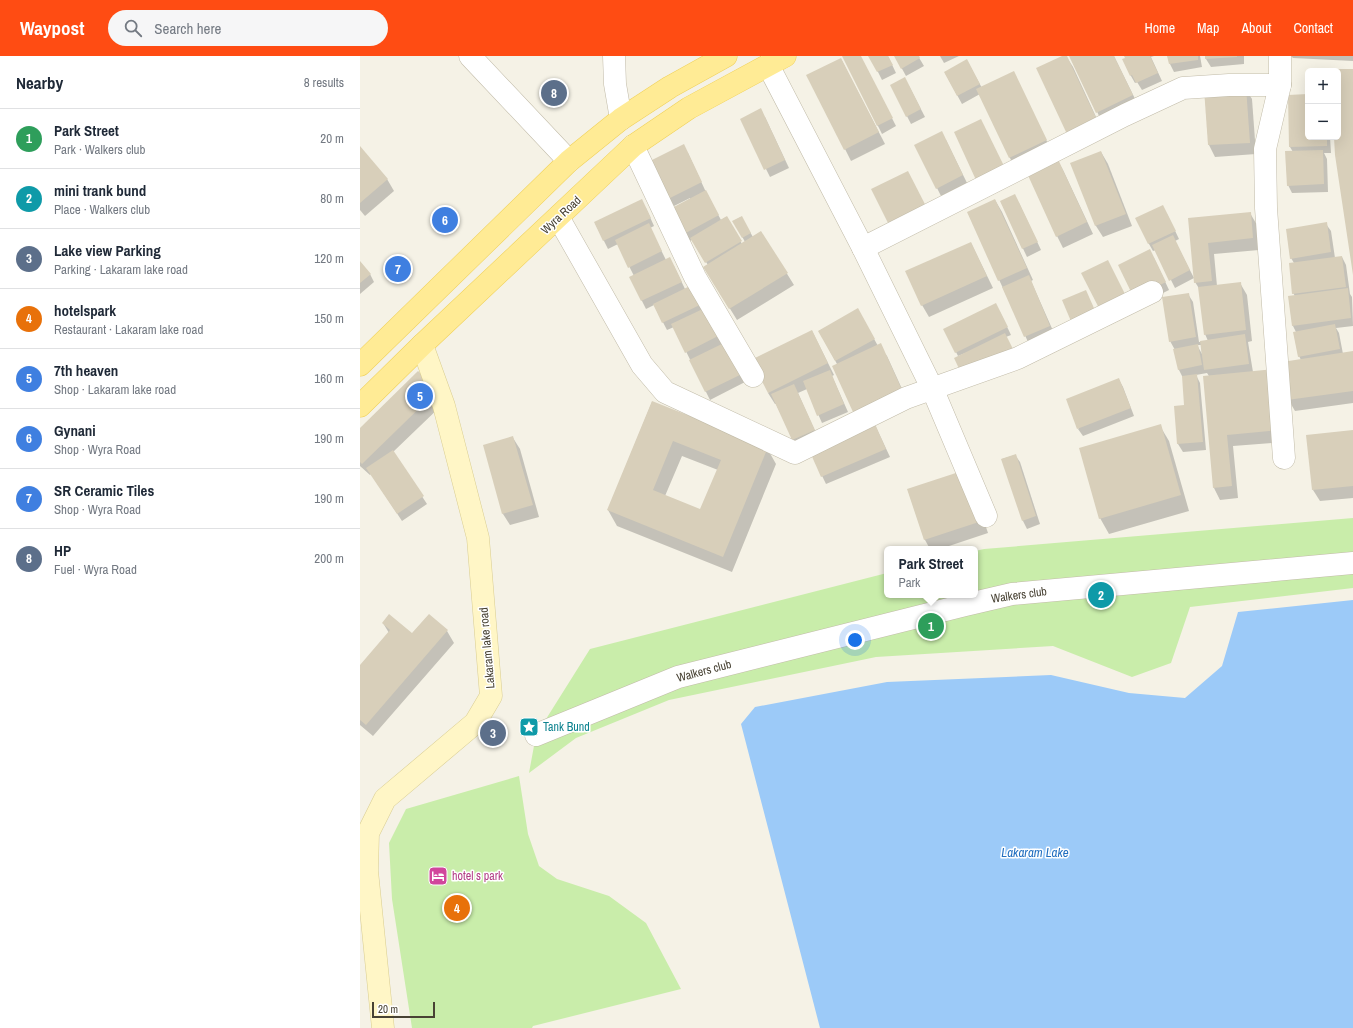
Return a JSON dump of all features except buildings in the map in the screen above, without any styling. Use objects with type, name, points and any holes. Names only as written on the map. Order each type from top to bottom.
[{"type":"main road","points":[[360,365],[569,161],[621,119],[670,87],[726,56]]},
{"type":"main road","name":"Wyra Road","points":[[360,406],[422,345],[633,146],[689,108],[776,61]]},
{"type":"street","points":[[470,56],[569,161]]},
{"type":"street","points":[[614,56],[615,84],[621,119]]},
{"type":"street","points":[[1280,56],[1280,85],[1265,149],[1266,208],[1284,458]]},
{"type":"street","points":[[776,61],[863,248],[932,388],[986,516]]},
{"type":"street","points":[[863,248],[1126,115],[1183,88],[1230,85],[1280,85]]},
{"type":"street","points":[[633,146],[695,277],[753,376]]},
{"type":"street","points":[[558,218],[642,365],[665,392],[795,453],[906,398],[1018,358],[1152,292]]},
{"type":"street","name":"Lakaram lake road","points":[[383,1028],[367,871],[368,833],[386,799],[475,723],[491,696],[478,538],[444,406],[422,345]]},
{"type":"street","name":"Walkers club","points":[[536,735],[678,677],[1012,594],[1353,563]]},
{"type":"green space","points":[[1353,518],[1353,588],[1190,607],[1171,663],[1132,677],[1053,646],[876,657],[669,700],[576,738],[529,773],[536,735],[590,649],[884,574],[884,598],[978,598],[978,550]]},
{"type":"green space","points":[[519,776],[528,834],[539,866],[557,879],[609,896],[646,923],[681,989],[533,1026],[532,1028],[412,1028],[392,899],[389,843],[406,809]]},
{"type":"water","name":"Lakaram Lake","points":[[1353,600],[1353,1028],[820,1028],[741,724],[755,707],[887,682],[1051,675],[1129,693],[1185,698],[1222,666],[1238,612]]},
{"type":"place","name":"HP","points":[[554,93]]},
{"type":"place","name":"Gynani","points":[[445,220]]},
{"type":"place","name":"SR Ceramic Tiles","points":[[398,269]]},
{"type":"place","name":"7th heaven","points":[[420,396]]},
{"type":"place","name":"mini trank bund","points":[[1101,595]]},
{"type":"place","name":"Park Street","points":[[931,626]]},
{"type":"place","name":"Tank Bund","points":[[529,727]]},
{"type":"place","name":"Lake view Parking","points":[[493,733]]},
{"type":"place","name":"hotel s park","points":[[438,876]]},
{"type":"place","name":"hotelspark","points":[[457,908]]}]
